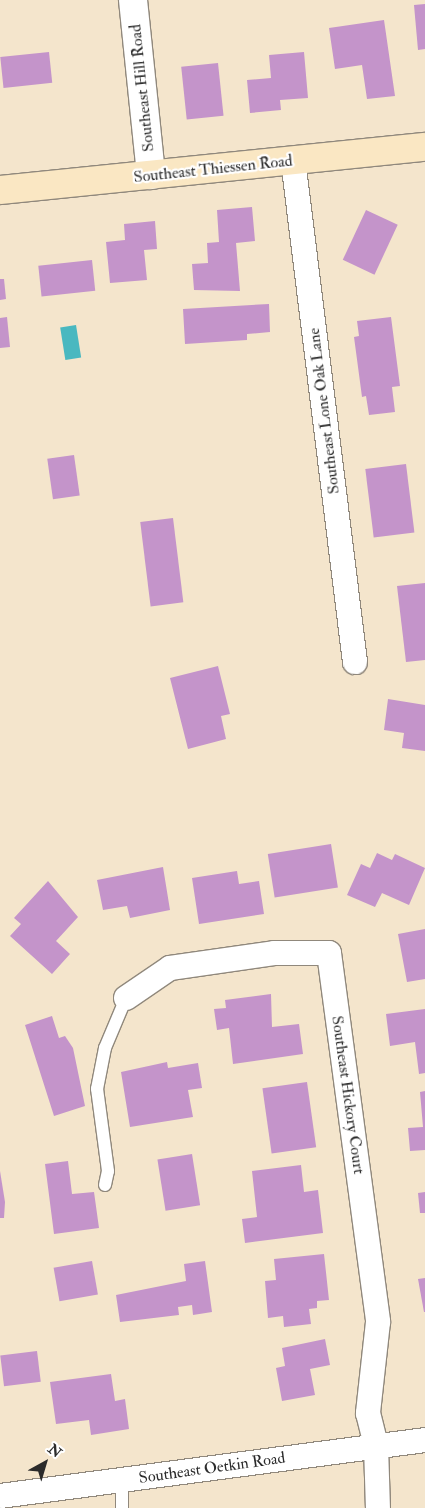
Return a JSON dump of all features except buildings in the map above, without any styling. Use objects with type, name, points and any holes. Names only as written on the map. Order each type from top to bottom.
[{"type":"main road","name":"Southeast Thiessen Road","points":[[0,190],[425,147]]},
{"type":"street","name":"Southeast Hill Road","points":[[133,0],[151,175]]},
{"type":"street","name":"Southeast Lone Oak Lane","points":[[294,160],[355,662]]},
{"type":"street","name":"Southeast Hickory Court","points":[[126,998],[170,968],[274,953],[329,953],[378,1322],[368,1414],[376,1446]]},
{"type":"street","name":"Southeast Oetkin Road","points":[[0,1496],[425,1440]]},
{"type":"street","points":[[376,1446],[378,1508]]},
{"type":"lane","points":[[105,1185],[108,1171],[97,1089],[105,1048],[126,998]]},
{"type":"lane","points":[[122,1480],[122,1508]]},
{"type":"water","points":[[76,325],[81,358],[65,360],[60,328]]}]
